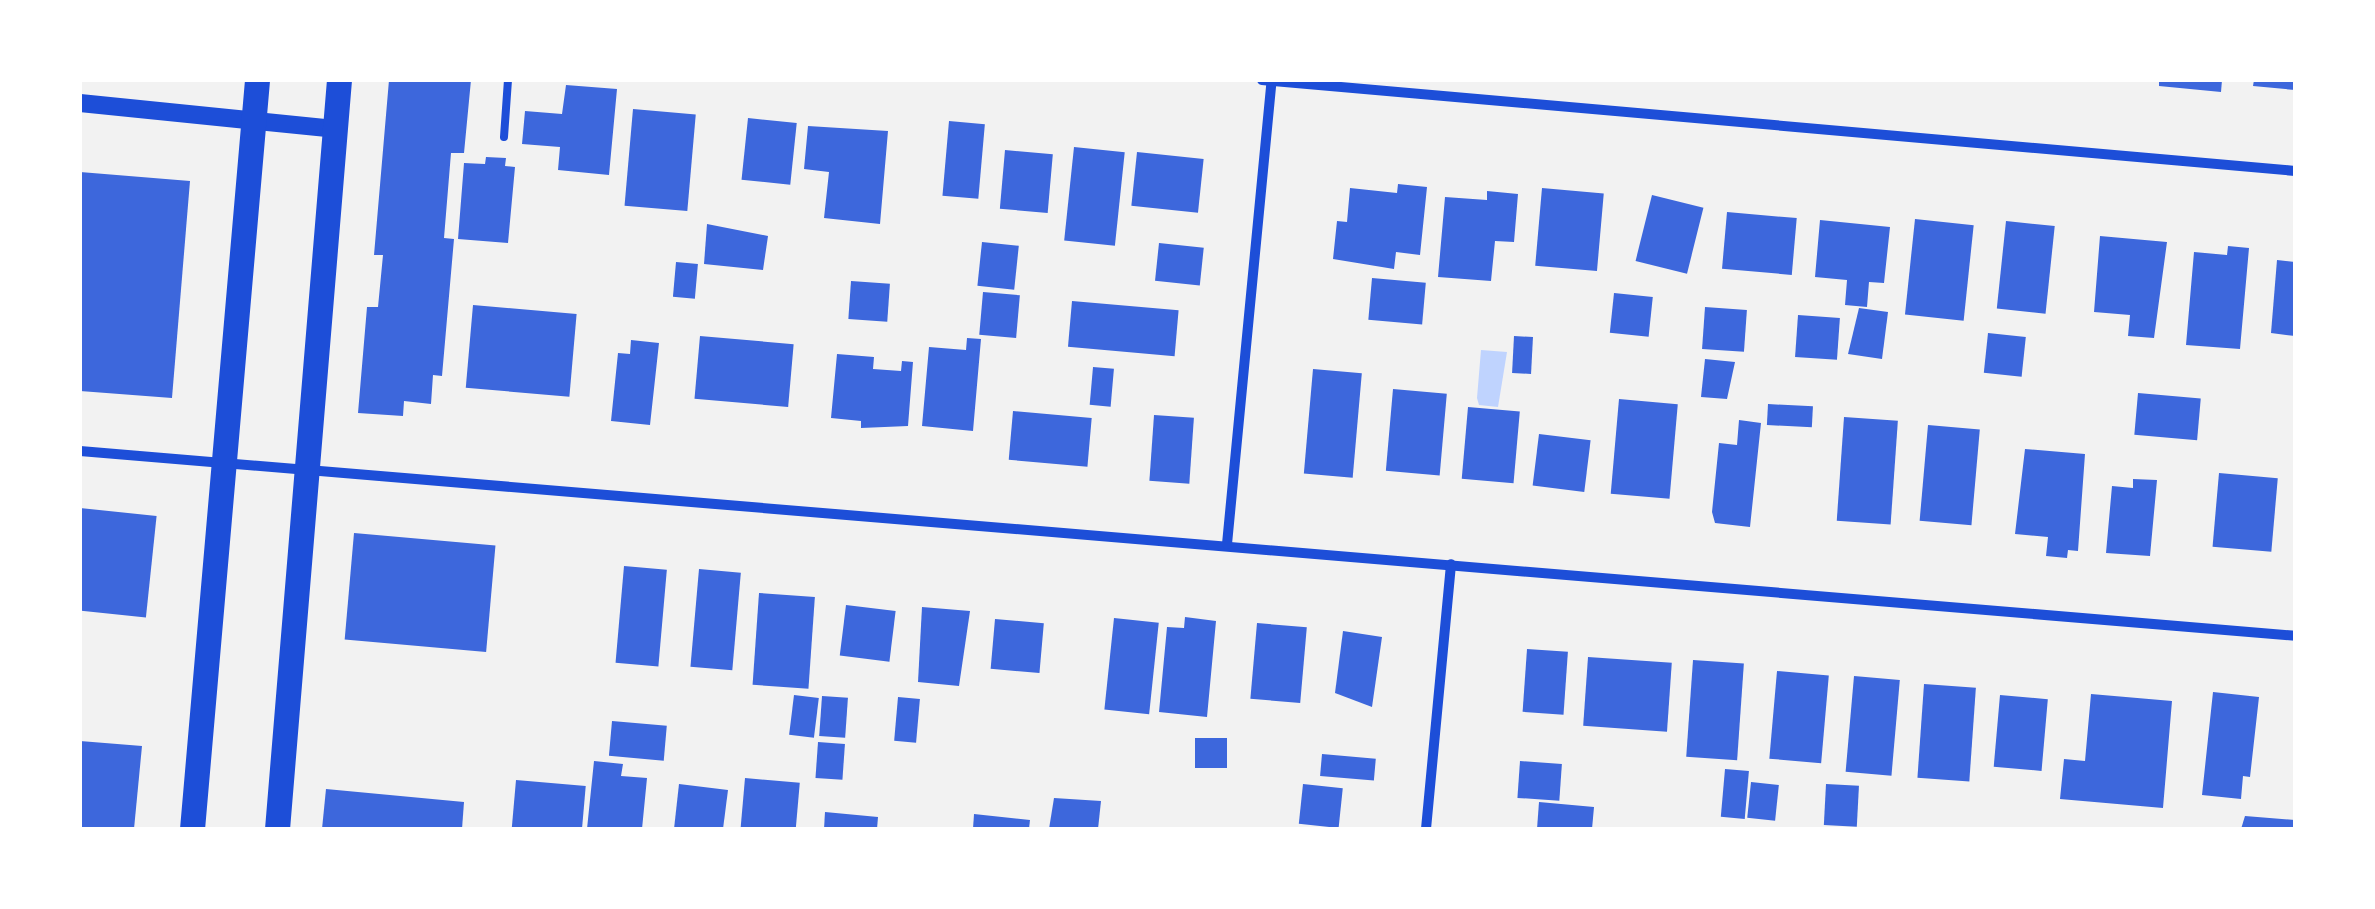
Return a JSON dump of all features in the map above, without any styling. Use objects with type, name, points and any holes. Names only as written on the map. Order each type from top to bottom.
[{"type":"main road","points":[[192,829],[257,80]]},
{"type":"main road","points":[[277,829],[339,80]]},
{"type":"street","points":[[1262,80],[2295,171]]},
{"type":"street","points":[[1227,544],[1272,80]]},
{"type":"street","points":[[80,103],[335,129]]},
{"type":"street","points":[[80,452],[1227,544],[2295,636]]},
{"type":"street","points":[[1426,829],[1451,564]]},
{"type":"lane","points":[[504,137],[508,80]]},
{"type":"water","points":[[1481,350],[1507,352],[1498,407],[1479,405]]},
{"type":"building","points":[[389,80],[471,80],[464,153],[451,153],[444,238],[454,239],[442,376],[433,375],[431,404],[404,401],[403,416],[358,413],[367,307],[378,307],[383,255],[374,255]]},
{"type":"building","points":[[2159,80],[2222,80],[2221,92],[2159,86]]},
{"type":"building","points":[[2254,80],[2295,80],[2295,90],[2253,86]]},
{"type":"building","points":[[566,85],[617,89],[609,175],[558,170],[560,147],[522,144],[525,111],[562,114]]},
{"type":"building","points":[[633,109],[696,114],[687,211],[625,206]]},
{"type":"building","points":[[748,118],[797,123],[790,185],[742,180]]},
{"type":"building","points":[[949,121],[985,124],[978,199],[942,196]]},
{"type":"building","points":[[808,126],[888,131],[880,224],[824,218],[829,172],[804,169]]},
{"type":"building","points":[[1074,147],[1125,152],[1115,246],[1064,240]]},
{"type":"building","points":[[1005,150],[1053,154],[1048,213],[1000,209]]},
{"type":"building","points":[[1137,152],[1204,159],[1198,213],[1131,206]]},
{"type":"building","points":[[486,157],[506,158],[505,166],[515,167],[508,243],[458,239],[464,163],[485,164]]},
{"type":"building","points":[[80,172],[190,181],[172,398],[80,391]]},
{"type":"building","points":[[1398,184],[1427,187],[1420,255],[1396,252],[1394,269],[1333,259],[1337,221],[1347,222],[1350,188],[1397,193]]},
{"type":"building","points":[[1542,188],[1604,193],[1597,271],[1535,266]]},
{"type":"building","points":[[1487,191],[1518,194],[1514,242],[1495,241],[1491,281],[1438,277],[1445,197],[1487,200]]},
{"type":"building","points":[[1652,195],[1703,208],[1687,274],[1636,261]]},
{"type":"building","points":[[1727,212],[1797,218],[1792,275],[1722,269]]},
{"type":"building","points":[[1915,219],[1974,225],[1964,321],[1905,314]]},
{"type":"building","points":[[1820,220],[1890,227],[1884,283],[1869,282],[1867,307],[1845,305],[1847,280],[1815,277]]},
{"type":"building","points":[[2006,221],[2055,226],[2046,314],[1997,309]]},
{"type":"building","points":[[707,224],[768,236],[763,270],[704,264]]},
{"type":"building","points":[[2100,236],[2167,242],[2154,338],[2128,336],[2130,315],[2094,312]]},
{"type":"building","points":[[982,242],[1019,246],[1014,290],[977,286]]},
{"type":"building","points":[[1159,243],[1204,248],[1200,285],[1155,281]]},
{"type":"building","points":[[2228,246],[2249,248],[2240,349],[2186,345],[2194,252],[2227,255]]},
{"type":"building","points":[[2277,260],[2295,262],[2295,336],[2271,333]]},
{"type":"building","points":[[676,262],[698,264],[695,299],[673,297]]},
{"type":"building","points":[[1372,278],[1426,283],[1422,325],[1368,320]]},
{"type":"building","points":[[851,281],[890,284],[887,322],[848,319]]},
{"type":"building","points":[[983,292],[1020,295],[1016,338],[979,335]]},
{"type":"building","points":[[1614,293],[1653,297],[1649,337],[1610,333]]},
{"type":"building","points":[[1072,301],[1179,310],[1175,356],[1068,347]]},
{"type":"building","points":[[473,305],[577,314],[569,397],[466,388]]},
{"type":"building","points":[[1705,307],[1747,310],[1744,352],[1702,349]]},
{"type":"building","points":[[1859,308],[1888,312],[1882,359],[1848,354]]},
{"type":"building","points":[[1798,315],[1840,318],[1837,360],[1795,357]]},
{"type":"building","points":[[1988,333],[2026,337],[2022,377],[1984,373]]},
{"type":"building","points":[[700,336],[794,344],[788,407],[695,399]]},
{"type":"building","points":[[1514,336],[1533,337],[1531,374],[1512,373]]},
{"type":"building","points":[[967,338],[981,339],[973,431],[922,426],[929,347],[966,350]]},
{"type":"building","points":[[631,340],[659,343],[650,425],[611,421],[618,353],[630,354]]},
{"type":"building","points":[[837,354],[874,357],[873,369],[901,371],[902,361],[913,362],[908,426],[861,428],[861,421],[831,418]]},
{"type":"building","points":[[1705,359],[1735,362],[1727,399],[1701,397]]},
{"type":"building","points":[[1093,367],[1114,369],[1111,407],[1090,405]]},
{"type":"building","points":[[1313,369],[1362,373],[1353,478],[1304,474]]},
{"type":"building","points":[[1393,389],[1447,394],[1440,475],[1386,471]]},
{"type":"building","points":[[2138,393],[2201,398],[2197,440],[2134,435]]},
{"type":"building","points":[[1619,399],[1678,404],[1669,499],[1611,494]]},
{"type":"building","points":[[1768,404],[1813,406],[1812,427],[1767,425]]},
{"type":"building","points":[[1468,407],[1520,412],[1514,483],[1462,479]]},
{"type":"building","points":[[1013,411],[1092,418],[1087,467],[1009,460]]},
{"type":"building","points":[[1154,415],[1194,418],[1189,484],[1149,481]]},
{"type":"building","points":[[1844,417],[1898,421],[1891,525],[1837,521]]},
{"type":"building","points":[[1739,420],[1761,423],[1750,527],[1715,523],[1712,512],[1719,443],[1737,445]]},
{"type":"building","points":[[1928,425],[1980,430],[1971,525],[1920,521]]},
{"type":"building","points":[[1539,434],[1591,440],[1584,492],[1533,486]]},
{"type":"building","points":[[2025,449],[2085,454],[2078,551],[2068,550],[2067,558],[2046,556],[2048,537],[2015,534]]},
{"type":"building","points":[[2219,473],[2278,478],[2271,552],[2213,547]]},
{"type":"building","points":[[2133,479],[2157,480],[2150,556],[2106,553],[2112,486],[2133,488]]},
{"type":"building","points":[[80,508],[157,516],[146,617],[80,611]]},
{"type":"building","points":[[354,533],[495,545],[486,652],[345,640]]},
{"type":"building","points":[[624,566],[667,570],[658,666],[616,663]]},
{"type":"building","points":[[699,569],[741,573],[732,670],[690,667]]},
{"type":"building","points":[[759,593],[815,597],[808,689],[753,685]]},
{"type":"building","points":[[846,605],[896,611],[889,662],[840,656]]},
{"type":"building","points":[[922,607],[970,611],[959,686],[918,682]]},
{"type":"building","points":[[1185,617],[1216,621],[1207,717],[1159,712],[1167,627],[1184,628]]},
{"type":"building","points":[[1114,618],[1159,623],[1149,714],[1104,709]]},
{"type":"building","points":[[995,619],[1044,623],[1039,673],[991,669]]},
{"type":"building","points":[[1257,623],[1307,627],[1300,703],[1250,699]]},
{"type":"building","points":[[1343,631],[1382,637],[1372,707],[1335,693]]},
{"type":"building","points":[[1527,649],[1568,652],[1564,715],[1523,712]]},
{"type":"building","points":[[1588,657],[1672,663],[1667,732],[1583,726]]},
{"type":"building","points":[[1693,660],[1744,664],[1737,760],[1686,757]]},
{"type":"building","points":[[1777,671],[1829,676],[1821,763],[1769,759]]},
{"type":"building","points":[[1854,676],[1900,680],[1891,776],[1846,772]]},
{"type":"building","points":[[1924,684],[1976,688],[1969,781],[1917,778]]},
{"type":"building","points":[[2213,692],[2259,697],[2250,777],[2243,776],[2241,799],[2202,795]]},
{"type":"building","points":[[2091,694],[2172,701],[2163,808],[2060,799],[2064,759],[2085,761]]},
{"type":"building","points":[[794,695],[819,698],[814,738],[789,735]]},
{"type":"building","points":[[2000,695],[2048,699],[2042,771],[1994,767]]},
{"type":"building","points":[[822,696],[848,698],[845,738],[819,736]]},
{"type":"building","points":[[898,697],[920,699],[916,743],[894,741]]},
{"type":"building","points":[[612,721],[667,726],[664,761],[609,756]]},
{"type":"building","points":[[1195,738],[1227,738],[1227,768],[1195,768]]},
{"type":"building","points":[[80,741],[142,746],[134,829],[80,829]]},
{"type":"building","points":[[818,742],[845,744],[842,780],[815,778]]},
{"type":"building","points":[[1322,754],[1376,759],[1374,781],[1320,776]]},
{"type":"building","points":[[594,761],[623,764],[621,776],[647,778],[642,829],[587,829]]},
{"type":"building","points":[[1520,761],[1562,764],[1559,801],[1517,798]]},
{"type":"building","points":[[1725,769],[1749,771],[1745,819],[1721,817]]},
{"type":"building","points":[[745,778],[800,783],[796,829],[741,829]]},
{"type":"building","points":[[516,780],[586,786],[582,829],[512,829]]},
{"type":"building","points":[[1751,782],[1779,785],[1775,821],[1747,818]]},
{"type":"building","points":[[679,784],[728,790],[723,829],[674,829]]},
{"type":"building","points":[[1303,784],[1343,788],[1339,828],[1299,824]]},
{"type":"building","points":[[1826,784],[1859,786],[1857,827],[1824,825]]},
{"type":"building","points":[[326,789],[464,802],[462,829],[322,829]]},
{"type":"building","points":[[1054,798],[1101,801],[1098,829],[1049,829]]},
{"type":"building","points":[[1539,802],[1594,807],[1592,829],[1537,829]]},
{"type":"building","points":[[825,812],[878,817],[877,829],[824,829]]},
{"type":"building","points":[[974,814],[1030,820],[1029,829],[973,829]]},
{"type":"building","points":[[2245,816],[2295,820],[2295,829],[2241,829]]}]
